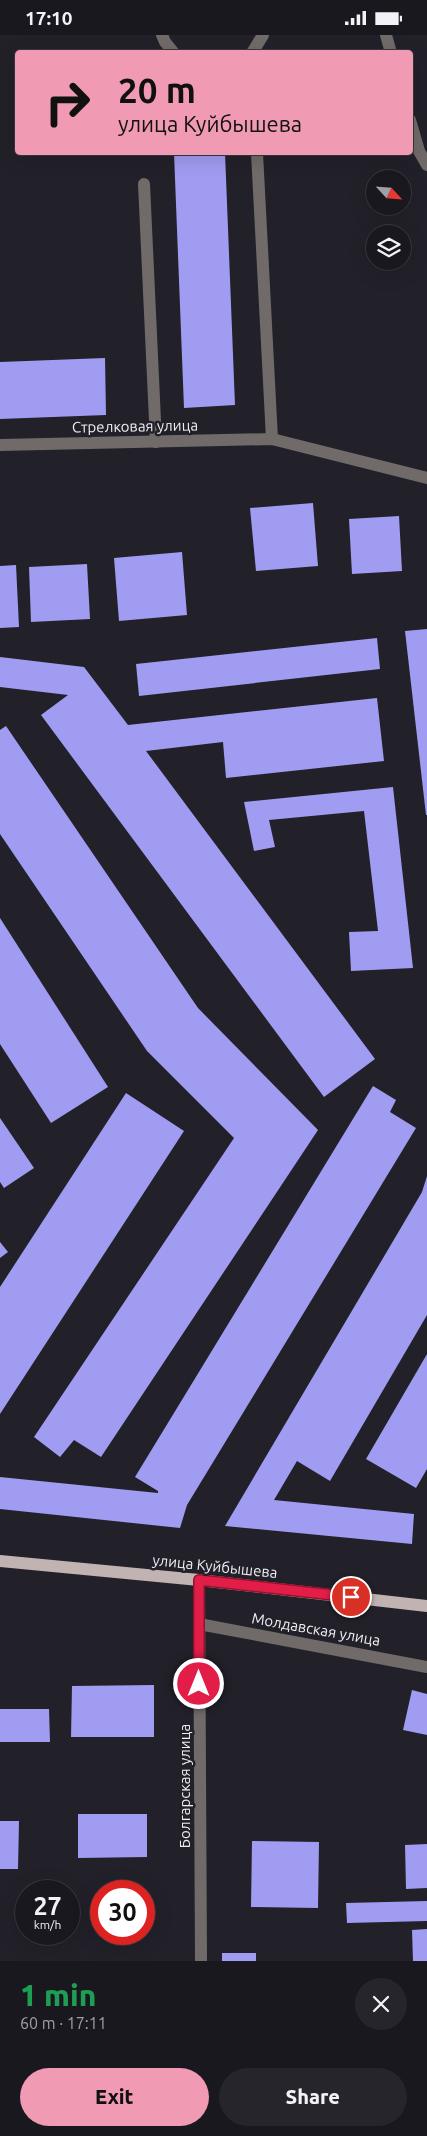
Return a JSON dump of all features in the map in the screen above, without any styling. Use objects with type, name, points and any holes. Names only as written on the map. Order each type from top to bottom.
[{"type":"main road","name":"улица Куйбышева","points":[[0,1561],[199,1580],[427,1606]]},
{"type":"street","points":[[162,35],[172,50]]},
{"type":"street","points":[[254,50],[263,35]]},
{"type":"street","points":[[386,35],[390,50]]},
{"type":"street","points":[[413,130],[419,151],[427,165]]},
{"type":"street","points":[[258,155],[272,439]]},
{"type":"street","points":[[144,184],[156,442]]},
{"type":"street","name":"Стрелковая улица","points":[[0,445],[272,439],[427,478]]},
{"type":"street","name":"Болгарская улица","points":[[199,1580],[201,1961]]},
{"type":"street","name":"Молдавская улица","points":[[199,1624],[427,1667]]},
{"type":"building","points":[[174,155],[225,155],[235,405],[184,408]]},
{"type":"building","points":[[105,358],[106,415],[0,419],[0,362]]},
{"type":"building","points":[[313,503],[318,566],[256,571],[250,508]]},
{"type":"building","points":[[399,516],[402,571],[352,574],[349,519]]},
{"type":"building","points":[[182,552],[187,615],[119,621],[114,558]]},
{"type":"building","points":[[87,564],[90,619],[31,622],[29,567]]},
{"type":"building","points":[[16,565],[19,627],[0,628],[0,566]]},
{"type":"building","points":[[427,629],[427,815],[426,815],[405,631]]},
{"type":"building","points":[[377,638],[380,669],[139,696],[136,664]]},
{"type":"building","points":[[0,657],[84,667],[128,725],[377,698],[384,761],[226,778],[223,742],[146,751],[375,1059],[324,1097],[41,715],[68,695],[0,687]]},
{"type":"building","points":[[6,726],[198,1008],[318,1130],[101,1457],[74,1440],[60,1457],[34,1437],[234,1138],[147,1051],[0,834],[0,730]]},
{"type":"building","points":[[393,787],[413,968],[351,971],[349,932],[378,931],[364,811],[269,820],[275,847],[254,851],[244,802]]},
{"type":"building","points":[[0,918],[108,1087],[51,1123],[0,1044]]},
{"type":"building","points":[[373,1086],[396,1100],[390,1112],[416,1128],[187,1505],[180,1528],[0,1509],[0,1477],[158,1493],[158,1491],[135,1477]]},
{"type":"building","points":[[126,1093],[184,1131],[0,1414],[0,1287]]},
{"type":"building","points":[[0,1118],[34,1168],[4,1188],[0,1182]]},
{"type":"building","points":[[427,1176],[427,1315],[330,1481],[297,1461],[274,1500],[414,1514],[412,1544],[225,1526],[422,1192]]},
{"type":"building","points":[[0,1242],[8,1252],[0,1258]]},
{"type":"building","points":[[427,1354],[427,1469],[416,1488],[366,1459]]},
{"type":"building","points":[[154,1685],[154,1737],[71,1737],[72,1686]]},
{"type":"building","points":[[412,1690],[427,1694],[427,1735],[403,1730]]},
{"type":"building","points":[[0,1709],[49,1709],[50,1742],[0,1742]]},
{"type":"building","points":[[78,1814],[147,1814],[147,1857],[78,1858]]},
{"type":"building","points":[[0,1821],[19,1821],[18,1869],[0,1869]]},
{"type":"building","points":[[252,1841],[319,1842],[318,1908],[251,1907]]},
{"type":"building","points":[[427,1844],[427,1888],[406,1889],[405,1845]]},
{"type":"building","points":[[427,1901],[427,1921],[347,1923],[346,1903]]},
{"type":"building","points":[[427,1929],[427,1961],[413,1961],[412,1930]]},
{"type":"building","points":[[222,1953],[256,1953],[256,1961],[222,1961]]},
{"type":"route","points":[[199,1684],[199,1580],[351,1597]]}]
